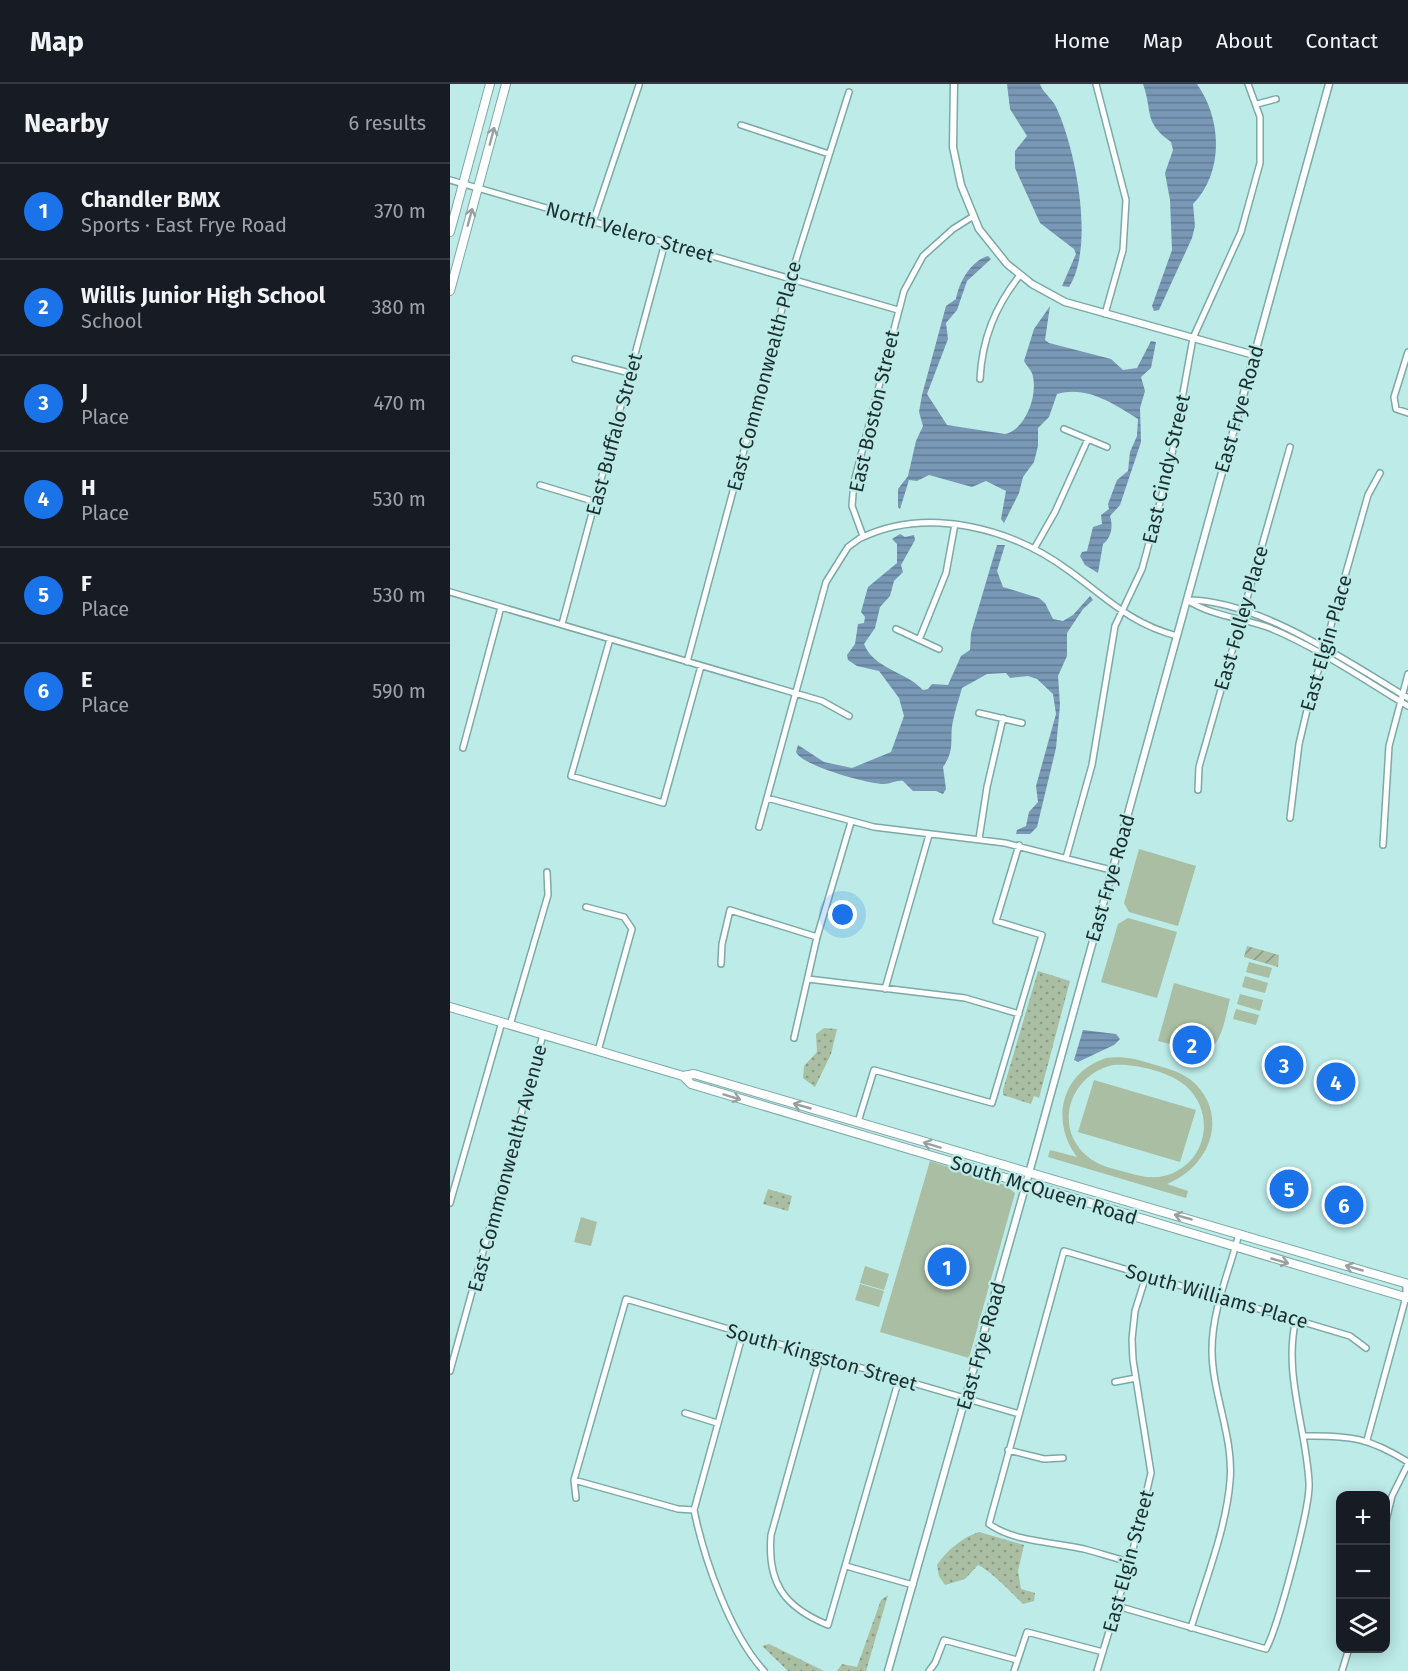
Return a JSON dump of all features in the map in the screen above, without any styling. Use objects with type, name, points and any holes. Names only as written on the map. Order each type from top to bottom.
[{"type":"main road","points":[[450,291],[490,84]]},
{"type":"main road","points":[[450,232],[470,186],[506,84]]},
{"type":"main road","name":"South McQueen Road","points":[[450,1007],[683,1076],[694,1074],[1407,1284]]},
{"type":"main road","name":"South McQueen Road","points":[[683,1076],[691,1084],[1235,1248],[1407,1297]]},
{"type":"main road","points":[[855,1132],[858,1122]]},
{"type":"street","points":[[954,84],[953,133],[956,166],[972,217],[996,251],[1020,275],[1046,293],[1065,302],[1254,355]]},
{"type":"street","points":[[1096,84],[1126,200],[1123,250],[1105,314]]},
{"type":"street","name":"East Cindy Street","points":[[1066,858],[1092,765],[1111,641],[1121,612],[1142,568],[1170,465],[1193,338],[1241,232],[1260,163],[1262,143],[1257,104],[1248,84]]},
{"type":"street","name":"East Frye Road","points":[[888,1671],[1026,1184],[1329,84]]},
{"type":"street","points":[[593,222],[639,85]]},
{"type":"street","name":"East Commonwealth Place","points":[[687,662],[790,279],[849,92]]},
{"type":"street","points":[[1257,104],[1276,99]]},
{"type":"street","points":[[741,125],[829,154]]},
{"type":"street","name":"North Velero Street","points":[[450,180],[898,310]]},
{"type":"street","name":"East Boston Street","points":[[861,538],[863,536],[852,506],[855,482],[898,310],[923,256],[946,234],[972,217]]},
{"type":"street","name":"East Buffalo Street","points":[[562,624],[665,243]]},
{"type":"street","points":[[980,380],[981,361],[990,324],[1020,275]]},
{"type":"street","points":[[1408,352],[1394,397],[1396,409],[1408,413]]},
{"type":"street","points":[[575,359],[630,373]]},
{"type":"street","points":[[1064,429],[1107,447]]},
{"type":"street","points":[[1034,549],[1055,512],[1088,439]]},
{"type":"street","name":"East Folley Place","points":[[1198,790],[1199,767],[1290,447]]},
{"type":"street","name":"East Elgin Place","points":[[1290,818],[1299,744],[1368,495],[1380,473]]},
{"type":"street","points":[[540,485],[596,502]]},
{"type":"street","points":[[919,640],[946,573],[955,524]]},
{"type":"street","points":[[759,827],[826,582],[848,547],[861,538],[895,525],[955,524],[997,533],[1034,549],[1068,570],[1137,623],[1177,636]]},
{"type":"street","points":[[450,592],[796,694],[836,707],[849,716]]},
{"type":"street","points":[[1187,600],[1199,600],[1243,612],[1282,626],[1408,698]]},
{"type":"street","points":[[1187,600],[1197,606],[1271,629],[1408,706]]},
{"type":"street","points":[[463,748],[501,607]]},
{"type":"street","points":[[896,629],[939,649]]},
{"type":"street","points":[[610,639],[571,776],[663,803],[701,666]]},
{"type":"street","points":[[1383,845],[1389,746],[1408,674]]},
{"type":"street","points":[[979,713],[1022,723]]},
{"type":"street","points":[[979,839],[989,776],[1003,718]]},
{"type":"street","points":[[767,798],[851,822],[928,835],[1019,845],[1111,870]]},
{"type":"street","points":[[794,1038],[817,937],[851,822]]},
{"type":"street","points":[[885,988],[928,835]]},
{"type":"street","points":[[858,1122],[874,1070],[992,1103],[1042,935],[996,921],[1019,845]]},
{"type":"street","points":[[510,1025],[548,895],[547,872]]},
{"type":"street","points":[[586,907],[624,917],[632,929],[598,1051]]},
{"type":"street","points":[[721,963],[722,944],[730,910],[817,937]]},
{"type":"street","points":[[808,979],[965,998],[1019,1014]]},
{"type":"street","points":[[450,1203],[501,1022]]},
{"type":"street","name":"East Commonwealth Avenue","points":[[450,1371],[543,1035]]},
{"type":"street","points":[[1191,1628],[1228,1502],[1230,1479],[1212,1352],[1213,1325],[1239,1234]]},
{"type":"street","name":"South Williams Place","points":[[1019,1414],[1064,1251],[1350,1336],[1366,1348]]},
{"type":"street","name":"East Elgin Street","points":[[1097,1671],[1130,1562],[1151,1473],[1132,1339],[1135,1311],[1146,1276]]},
{"type":"street","points":[[1367,1440],[1407,1297],[1407,1284]]},
{"type":"street","name":"South Kingston Street","points":[[574,1480],[626,1299],[1019,1414]]},
{"type":"street","points":[[1117,1606],[1266,1649],[1306,1512],[1310,1485],[1305,1436],[1291,1357],[1291,1340],[1296,1319]]},
{"type":"street","points":[[743,1333],[694,1510],[698,1530],[732,1623],[748,1655],[764,1671]]},
{"type":"street","points":[[821,1356],[771,1535],[769,1551],[771,1571],[788,1602],[800,1612],[828,1625],[899,1379]]},
{"type":"street","points":[[1115,1382],[1136,1378]]},
{"type":"street","points":[[685,1413],[717,1423]]},
{"type":"street","points":[[1019,1414],[989,1524],[995,1529],[1039,1541],[1084,1549],[1130,1562]]},
{"type":"street","points":[[1305,1436],[1350,1436],[1367,1440],[1383,1446],[1408,1463],[1390,1504]]},
{"type":"street","points":[[1008,1450],[1044,1459],[1063,1458]]},
{"type":"street","points":[[576,1498],[574,1480],[678,1509],[694,1510]]},
{"type":"street","points":[[846,1566],[913,1585]]},
{"type":"street","points":[[1014,1671],[1027,1632],[1103,1653]]},
{"type":"street","points":[[929,1671],[936,1663],[944,1640],[1017,1660]]},
{"type":"street","points":[[1342,1671],[1347,1653]]},
{"type":"green space","points":[[1139,849],[1196,866],[1178,926],[1129,912],[1124,903]]},
{"type":"green space","points":[[1128,918],[1177,932],[1157,998],[1101,982],[1118,924]]},
{"type":"green space","points":[[1247,946],[1279,955],[1278,967],[1244,957]]},
{"type":"green space","points":[[1249,962],[1272,968],[1269,978],[1246,972]]},
{"type":"green space","points":[[1038,971],[1070,981],[1039,1098],[1034,1096],[1031,1104],[1003,1095],[1003,1090]]},
{"type":"green space","points":[[1245,976],[1268,983],[1265,993],[1242,987]]},
{"type":"green space","points":[[1174,983],[1230,999],[1220,1036],[1206,1053],[1158,1041]]},
{"type":"green space","points":[[1240,994],[1263,1000],[1260,1011],[1237,1004]]},
{"type":"green space","points":[[1236,1009],[1259,1015],[1256,1025],[1233,1019]]},
{"type":"green space","points":[[824,1028],[837,1029],[831,1054],[815,1087],[803,1078],[804,1066],[817,1052],[816,1034]]},
{"type":"green space","points":[[1106,1058],[1140,1061],[1182,1074],[1191,1080],[1203,1094],[1210,1108],[1212,1123],[1210,1138],[1204,1153],[1182,1176],[1167,1184],[1188,1191],[1186,1198],[1048,1157],[1050,1150],[1077,1157],[1064,1128],[1062,1114],[1064,1100],[1070,1086],[1091,1065]],"holes":[[[1113,1065],[1152,1070],[1171,1077],[1186,1086],[1195,1096],[1200,1107],[1204,1131],[1196,1154],[1177,1171],[1165,1176],[1153,1177],[1118,1170],[1091,1159],[1076,1144],[1070,1130],[1069,1116],[1071,1103],[1077,1090],[1098,1070]]]},
{"type":"green space","points":[[1094,1080],[1196,1110],[1180,1162],[1078,1132]]},
{"type":"green space","points":[[930,1161],[1005,1185],[1015,1193],[969,1358],[880,1332]]},
{"type":"green space","points":[[768,1189],[792,1196],[788,1211],[763,1204]]},
{"type":"green space","points":[[581,1217],[597,1222],[591,1246],[574,1242]]},
{"type":"green space","points":[[865,1266],[889,1274],[884,1290],[860,1283]]},
{"type":"green space","points":[[860,1284],[884,1291],[879,1307],[855,1300]]},
{"type":"green space","points":[[979,1532],[1024,1545],[1018,1571],[1021,1589],[1035,1593],[1034,1601],[1023,1604],[995,1577],[978,1565],[965,1579],[945,1585],[939,1576],[937,1565],[955,1545]]},
{"type":"green space","points":[[888,1595],[866,1671],[837,1671],[842,1664],[857,1667],[881,1600]]},
{"type":"green space","points":[[769,1644],[824,1671],[788,1671],[762,1646]]},
{"type":"water","points":[[1007,84],[1040,84],[1056,107],[1070,147],[1076,172],[1082,224],[1077,270],[1069,287],[1062,286],[1076,254],[1074,249],[1040,223],[1015,168],[1015,151],[1027,136],[1010,109]]},
{"type":"water","points":[[1143,84],[1197,84],[1211,113],[1216,145],[1210,177],[1193,204],[1195,226],[1192,238],[1159,310],[1154,311],[1152,306],[1172,250],[1170,200],[1165,173],[1173,150],[1171,142],[1152,122]]},
{"type":"water","points":[[988,256],[991,259],[967,281],[957,310],[946,323],[948,339],[927,394],[947,425],[1005,434],[1019,426],[1029,410],[1034,390],[1032,373],[1024,361],[1034,329],[1050,306],[1045,340],[1111,359],[1123,370],[1137,368],[1151,341],[1156,342],[1151,368],[1141,377],[1145,391],[1140,408],[1141,442],[1120,505],[1110,516],[1111,531],[1103,544],[1098,573],[1085,565],[1080,556],[1082,552],[1087,551],[1093,527],[1102,524],[1101,515],[1109,509],[1108,504],[1117,480],[1128,471],[1130,452],[1137,436],[1138,419],[1110,402],[1089,394],[1068,392],[1057,394],[1049,417],[1038,428],[1038,446],[1034,462],[1023,477],[1019,493],[1004,523],[1001,519],[1006,491],[986,481],[972,487],[929,475],[917,481],[909,480],[900,509],[898,507],[898,489],[908,476],[916,441],[923,426],[919,412],[922,395],[946,306],[956,299],[963,279],[971,267]]},
{"type":"water","points":[[900,534],[905,537],[914,535],[915,540],[901,565],[903,572],[894,581],[890,596],[880,607],[875,628],[864,644],[882,665],[908,678],[923,690],[928,689],[932,684],[948,685],[961,656],[970,650],[971,633],[997,545],[1005,545],[997,571],[1003,587],[1039,598],[1045,603],[1053,619],[1063,621],[1073,615],[1090,596],[1093,600],[1083,609],[1067,633],[1067,656],[1058,676],[1060,705],[1056,748],[1037,827],[1030,834],[1016,834],[1017,830],[1026,826],[1029,812],[1038,802],[1036,786],[1056,714],[1053,694],[1037,679],[1028,676],[1010,678],[1006,673],[987,674],[962,688],[953,721],[951,749],[943,767],[946,789],[943,794],[936,791],[913,791],[903,781],[884,784],[851,778],[810,763],[796,752],[798,745],[824,762],[852,768],[891,752],[904,716],[899,698],[879,671],[857,666],[848,660],[847,655],[855,644],[858,624],[864,623],[865,617],[861,612],[868,587],[897,563],[897,544],[892,539]]},
{"type":"water","points":[[1083,1030],[1116,1034],[1120,1039],[1114,1045],[1078,1062],[1074,1060]]},
{"type":"place","name":"Willis Junior High School","points":[[1192,1045]]},
{"type":"place","name":"J","points":[[1284,1065]]},
{"type":"place","name":"H","points":[[1336,1082]]},
{"type":"place","name":"F","points":[[1289,1189]]},
{"type":"place","name":"E","points":[[1344,1205]]},
{"type":"place","name":"Chandler BMX","points":[[947,1267]]}]
